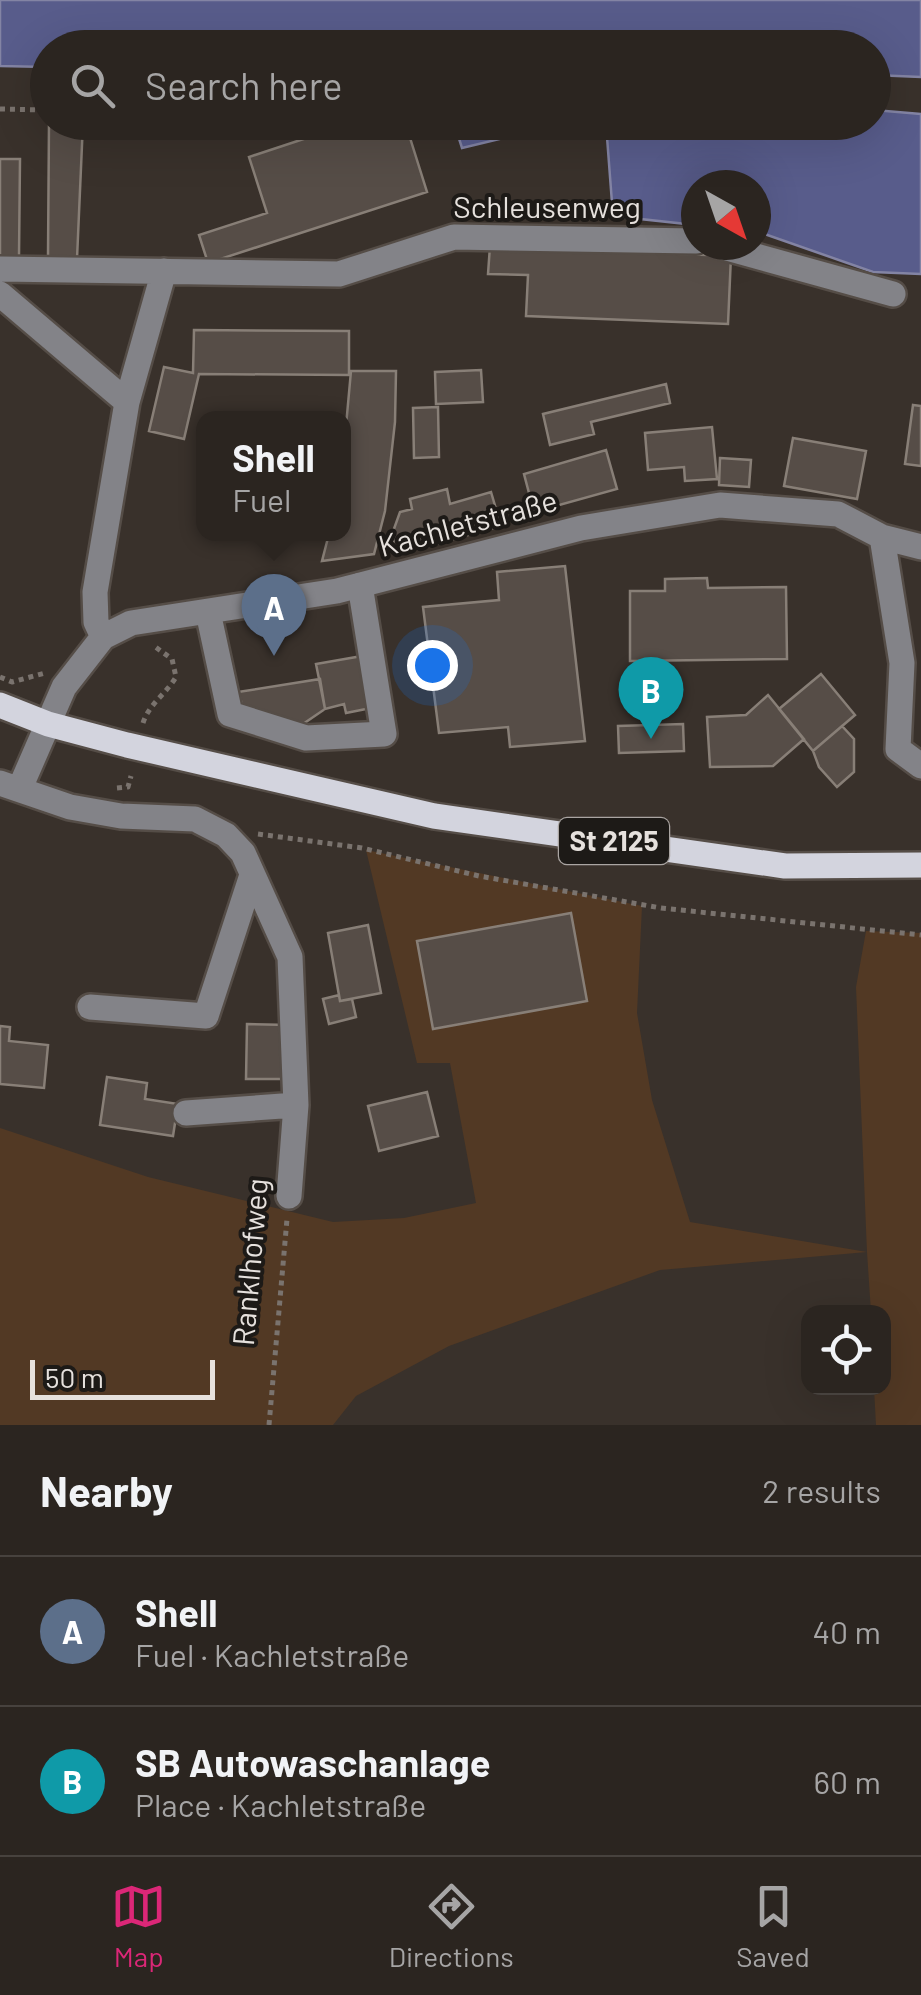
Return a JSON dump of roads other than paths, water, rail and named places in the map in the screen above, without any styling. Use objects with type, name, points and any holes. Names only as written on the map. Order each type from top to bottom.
[{"type":"main road","name":"St 2125","points":[[0,705],[48,724],[434,816],[785,866],[921,865]]},
{"type":"street","name":"Schleusenweg","points":[[0,269],[339,274],[454,236],[681,241]]},
{"type":"street","points":[[770,260],[893,294]]},
{"type":"street","points":[[10,786],[48,724],[64,688],[103,638],[96,622],[94,592],[127,402],[164,272]]},
{"type":"street","points":[[0,294],[127,402]]},
{"type":"street","name":"Kachletstraße","points":[[103,638],[131,623],[360,585],[581,528],[720,505],[838,514],[882,536],[921,547]]},
{"type":"street","points":[[882,536],[902,663],[898,749],[921,766]]},
{"type":"street","points":[[208,612],[230,714],[306,738],[384,734],[360,585]]},
{"type":"street","name":"Ranklhofweg","points":[[10,786],[70,807],[121,816],[195,819],[226,835],[236,845],[290,956],[296,1105],[289,1196]]},
{"type":"street","points":[[90,1008],[206,1016],[252,875]]},
{"type":"street","points":[[186,1114],[296,1105]]},
{"type":"water","points":[[0,0],[921,0],[921,77],[891,76],[891,30],[30,30],[30,67],[0,66]]},
{"type":"water","points":[[891,111],[921,114],[921,274],[873,272],[771,236],[771,170],[681,170],[681,223],[613,216],[607,140],[891,140]]},
{"type":"water","points":[[459,140],[495,140],[462,148]]},
{"type":"place","name":"Shell","points":[[274,656]]},
{"type":"place","name":"SB Autowaschanlage","points":[[651,739]]}]
